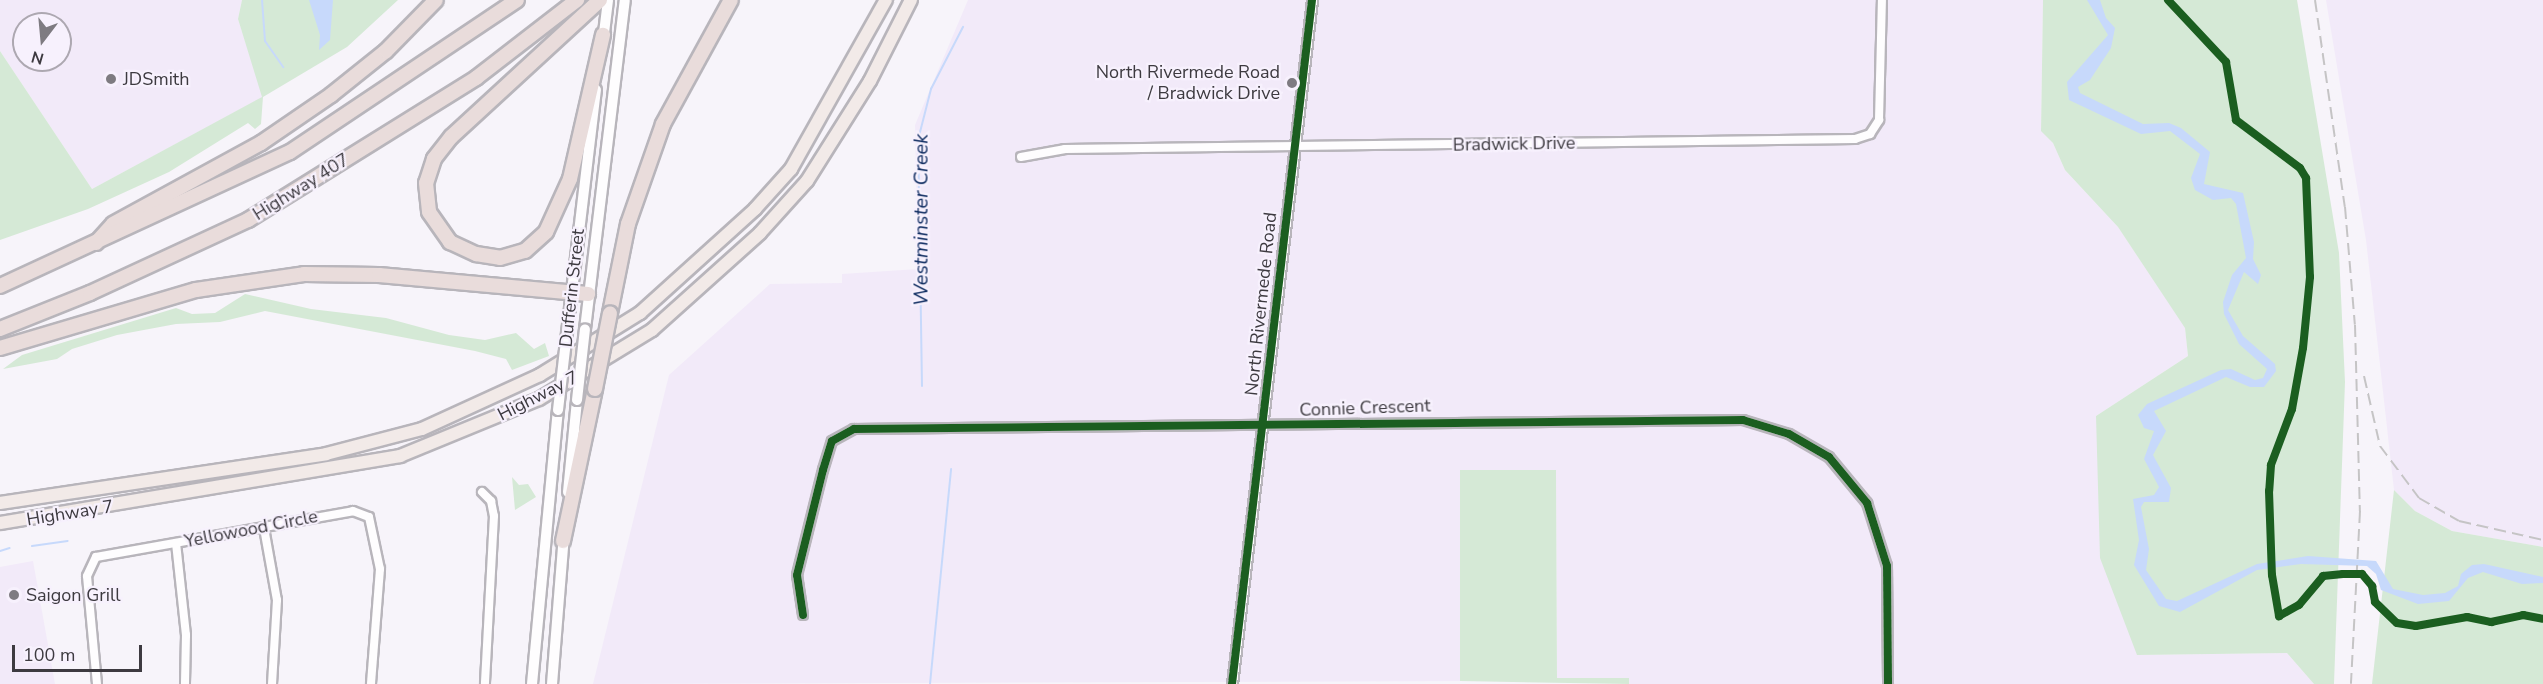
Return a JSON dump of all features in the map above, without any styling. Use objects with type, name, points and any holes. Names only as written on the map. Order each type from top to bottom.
[{"type":"highway","points":[[92,247],[113,224],[261,143],[331,95],[386,51],[436,0]]},
{"type":"highway","name":"Highway 407","points":[[0,286],[92,247],[290,152],[517,0]]},
{"type":"highway","name":"Highway 407","points":[[0,329],[90,293],[248,220],[476,78],[577,0]]},
{"type":"highway","points":[[600,0],[451,137],[434,159],[426,183],[429,212],[450,242],[476,254],[500,258],[525,251],[546,232],[570,178],[603,35]]},
{"type":"highway","points":[[563,541],[628,224],[663,124],[731,0]]},
{"type":"highway","points":[[0,348],[196,290],[304,274],[379,275],[588,294]]},
{"type":"main road","name":"Dufferin Street","points":[[532,684],[570,294],[608,0]]},
{"type":"main road","name":"Dufferin Street","points":[[552,684],[563,541],[588,294],[625,0]]},
{"type":"main road","name":"Highway 7","points":[[0,503],[326,454],[422,429],[540,375],[640,313],[723,241],[769,193],[797,159],[886,0]]},
{"type":"main road","name":"Highway 7","points":[[0,524],[400,456],[539,399],[652,330],[760,233],[807,181],[870,81],[911,0]]},
{"type":"street","name":"North Rivermede Road","points":[[1232,684],[1293,146],[1312,0]]},
{"type":"street","name":"Bradwick Drive","points":[[1021,157],[1065,149],[1855,139],[1870,134],[1879,120],[1882,0]]},
{"type":"street","name":"Connie Crescent","points":[[803,615],[797,575],[823,470],[832,441],[839,434],[859,429],[1262,426],[1692,418],[1743,420],[1777,429],[1829,457],[1867,503],[1887,566],[1888,684]]},
{"type":"street","points":[[482,492],[491,501],[495,516],[485,684]]},
{"type":"street","name":"Yellowood Circle","points":[[97,684],[87,576],[90,561],[103,554],[264,528],[345,511],[369,517],[380,569],[372,684]]},
{"type":"street","points":[[264,528],[277,600],[272,684]]},
{"type":"street","points":[[176,543],[186,635],[185,684]]},
{"type":"shaded area","points":[[0,0],[242,0],[238,19],[263,97],[92,189],[14,72],[72,72],[72,12],[12,12],[12,69],[0,51]]},
{"type":"shaded area","points":[[968,0],[2043,0],[2041,130],[2053,143],[2065,170],[2118,227],[2185,327],[2188,356],[2096,416],[2137,655],[2287,653],[2314,684],[1629,684],[1629,678],[1557,679],[1556,470],[1460,470],[1460,681],[593,684],[669,375],[770,284],[842,283],[842,274],[918,269],[915,125]]},
{"type":"shaded area","points":[[2326,0],[2543,0],[2543,547],[2452,531],[2415,511],[2394,490],[2366,240]]},
{"type":"shaded area","points":[[33,561],[55,684],[0,684],[0,567]]},
{"type":"green space","points":[[242,0],[398,0],[347,47],[263,97],[261,124],[255,129],[248,123],[169,172],[88,209],[0,240],[0,51],[92,189],[262,97],[238,19]]},
{"type":"green space","points":[[2043,0],[2297,0],[2339,253],[2345,382],[2334,684],[2314,684],[2287,653],[2137,655],[2100,558],[2096,416],[2188,356],[2185,328],[2118,227],[2065,170],[2053,143],[2041,131]]},
{"type":"green space","points":[[245,294],[311,309],[386,318],[449,335],[485,340],[516,333],[534,349],[545,343],[549,356],[512,370],[506,359],[475,351],[265,311],[220,322],[176,324],[117,335],[72,349],[57,359],[3,369],[22,355],[176,308],[192,314],[215,313]]},
{"type":"green space","points":[[1460,470],[1556,470],[1557,678],[1629,678],[1629,684],[1460,681]]},
{"type":"green space","points":[[512,477],[519,485],[528,484],[536,497],[515,510]]},
{"type":"green space","points":[[2394,490],[2415,511],[2452,531],[2543,547],[2543,684],[2372,684]]},
{"type":"water","points":[[309,0],[333,0],[330,40],[319,50],[320,35]]},
{"type":"water","points":[[2087,0],[2100,0],[2106,18],[2115,28],[2111,48],[2090,80],[2078,87],[2080,93],[2143,124],[2169,123],[2181,128],[2210,152],[2204,184],[2243,193],[2254,242],[2253,259],[2261,275],[2258,284],[2244,272],[2228,310],[2243,336],[2275,364],[2276,371],[2264,387],[2250,387],[2226,377],[2154,411],[2166,431],[2153,455],[2171,488],[2169,502],[2144,502],[2141,507],[2149,549],[2146,570],[2166,599],[2177,601],[2257,564],[2308,556],[2376,561],[2393,589],[2423,595],[2445,593],[2458,586],[2461,574],[2472,565],[2484,564],[2543,577],[2543,583],[2522,584],[2483,572],[2468,578],[2449,601],[2418,604],[2381,590],[2376,574],[2367,566],[2301,564],[2257,570],[2180,612],[2159,606],[2134,565],[2139,540],[2133,499],[2154,495],[2159,487],[2144,459],[2154,431],[2144,428],[2138,415],[2147,404],[2221,370],[2231,369],[2255,380],[2263,378],[2267,369],[2239,344],[2224,314],[2223,302],[2232,275],[2246,258],[2236,204],[2231,198],[2213,200],[2195,190],[2191,178],[2200,154],[2170,131],[2141,134],[2069,100],[2067,82],[2108,35]]},
{"type":"waterway","points":[[262,0],[265,41],[283,67]]},
{"type":"waterway","name":"Westminster Creek","points":[[922,386],[918,140],[931,89],[963,27]]},
{"type":"waterway","name":"Westminster Creek","points":[[930,684],[951,469]]},
{"type":"waterway","points":[[32,546],[68,541]]},
{"type":"waterway","points":[[0,551],[10,548]]},
{"type":"railway","points":[[2315,0],[2345,207],[2355,325],[2360,511],[2351,684]]},
{"type":"railway","points":[[2364,376],[2380,446],[2419,498],[2459,521],[2543,540]]},
{"type":"cycle path","points":[[1232,684],[1312,0]]},
{"type":"cycle path","points":[[2168,0],[2226,62],[2236,120],[2300,168],[2306,178],[2310,277],[2303,348],[2292,409],[2271,465],[2269,491],[2272,575],[2279,616],[2299,605],[2323,576],[2362,574],[2372,586],[2375,602],[2397,623],[2416,626],[2467,617],[2491,622],[2523,615],[2543,619]]},
{"type":"cycle path","points":[[803,615],[797,575],[823,470],[832,441],[854,429],[1743,420],[1789,434],[1829,457],[1867,503],[1887,566],[1888,684]]},
{"type":"place","name":"JDSmith","points":[[111,79]]},
{"type":"place","name":"North Rivermede Road / Bradwick Drive","points":[[1292,83]]},
{"type":"place","name":"Saigon Grill","points":[[14,595]]}]
